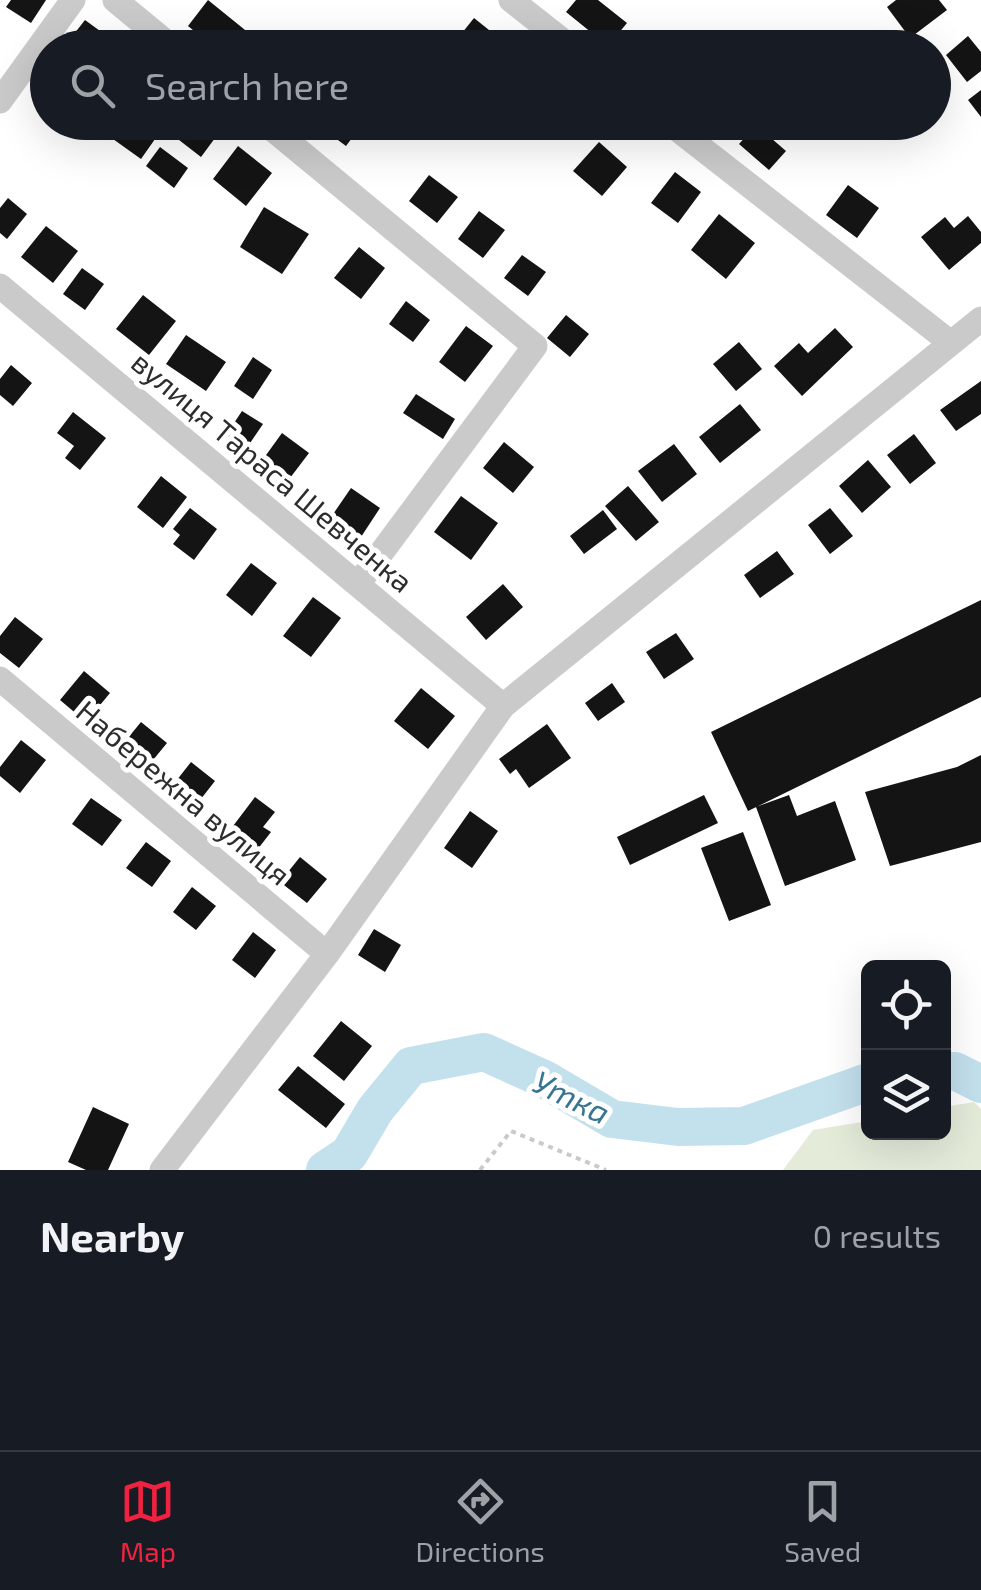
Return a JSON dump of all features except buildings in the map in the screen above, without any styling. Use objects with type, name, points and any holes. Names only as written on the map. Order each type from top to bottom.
[{"type":"street","points":[[51,30],[73,0]]},
{"type":"street","points":[[115,0],[151,30]]},
{"type":"street","points":[[511,0],[549,30]]},
{"type":"street","points":[[0,101],[30,59]]},
{"type":"street","points":[[286,140],[534,346],[358,584]]},
{"type":"street","points":[[691,140],[951,343]]},
{"type":"street","name":"вулиця Тараса Шевченка","points":[[0,286],[503,706]]},
{"type":"street","points":[[162,1170],[327,954],[503,706],[981,320]]},
{"type":"street","name":"Набережна вулиця","points":[[0,679],[327,954]]},
{"type":"path","points":[[480,1170],[511,1131],[606,1170]]},
{"type":"green space","points":[[974,1102],[981,1109],[981,1170],[783,1170],[813,1130],[861,1122],[861,1140],[951,1140],[951,1106]]},
{"type":"waterway","name":"Утка","points":[[325,1170],[349,1154],[375,1110],[411,1066],[484,1052],[544,1079],[612,1119],[678,1127],[744,1126],[861,1084]]},
{"type":"waterway","name":"Утка","points":[[951,1071],[981,1084]]}]
